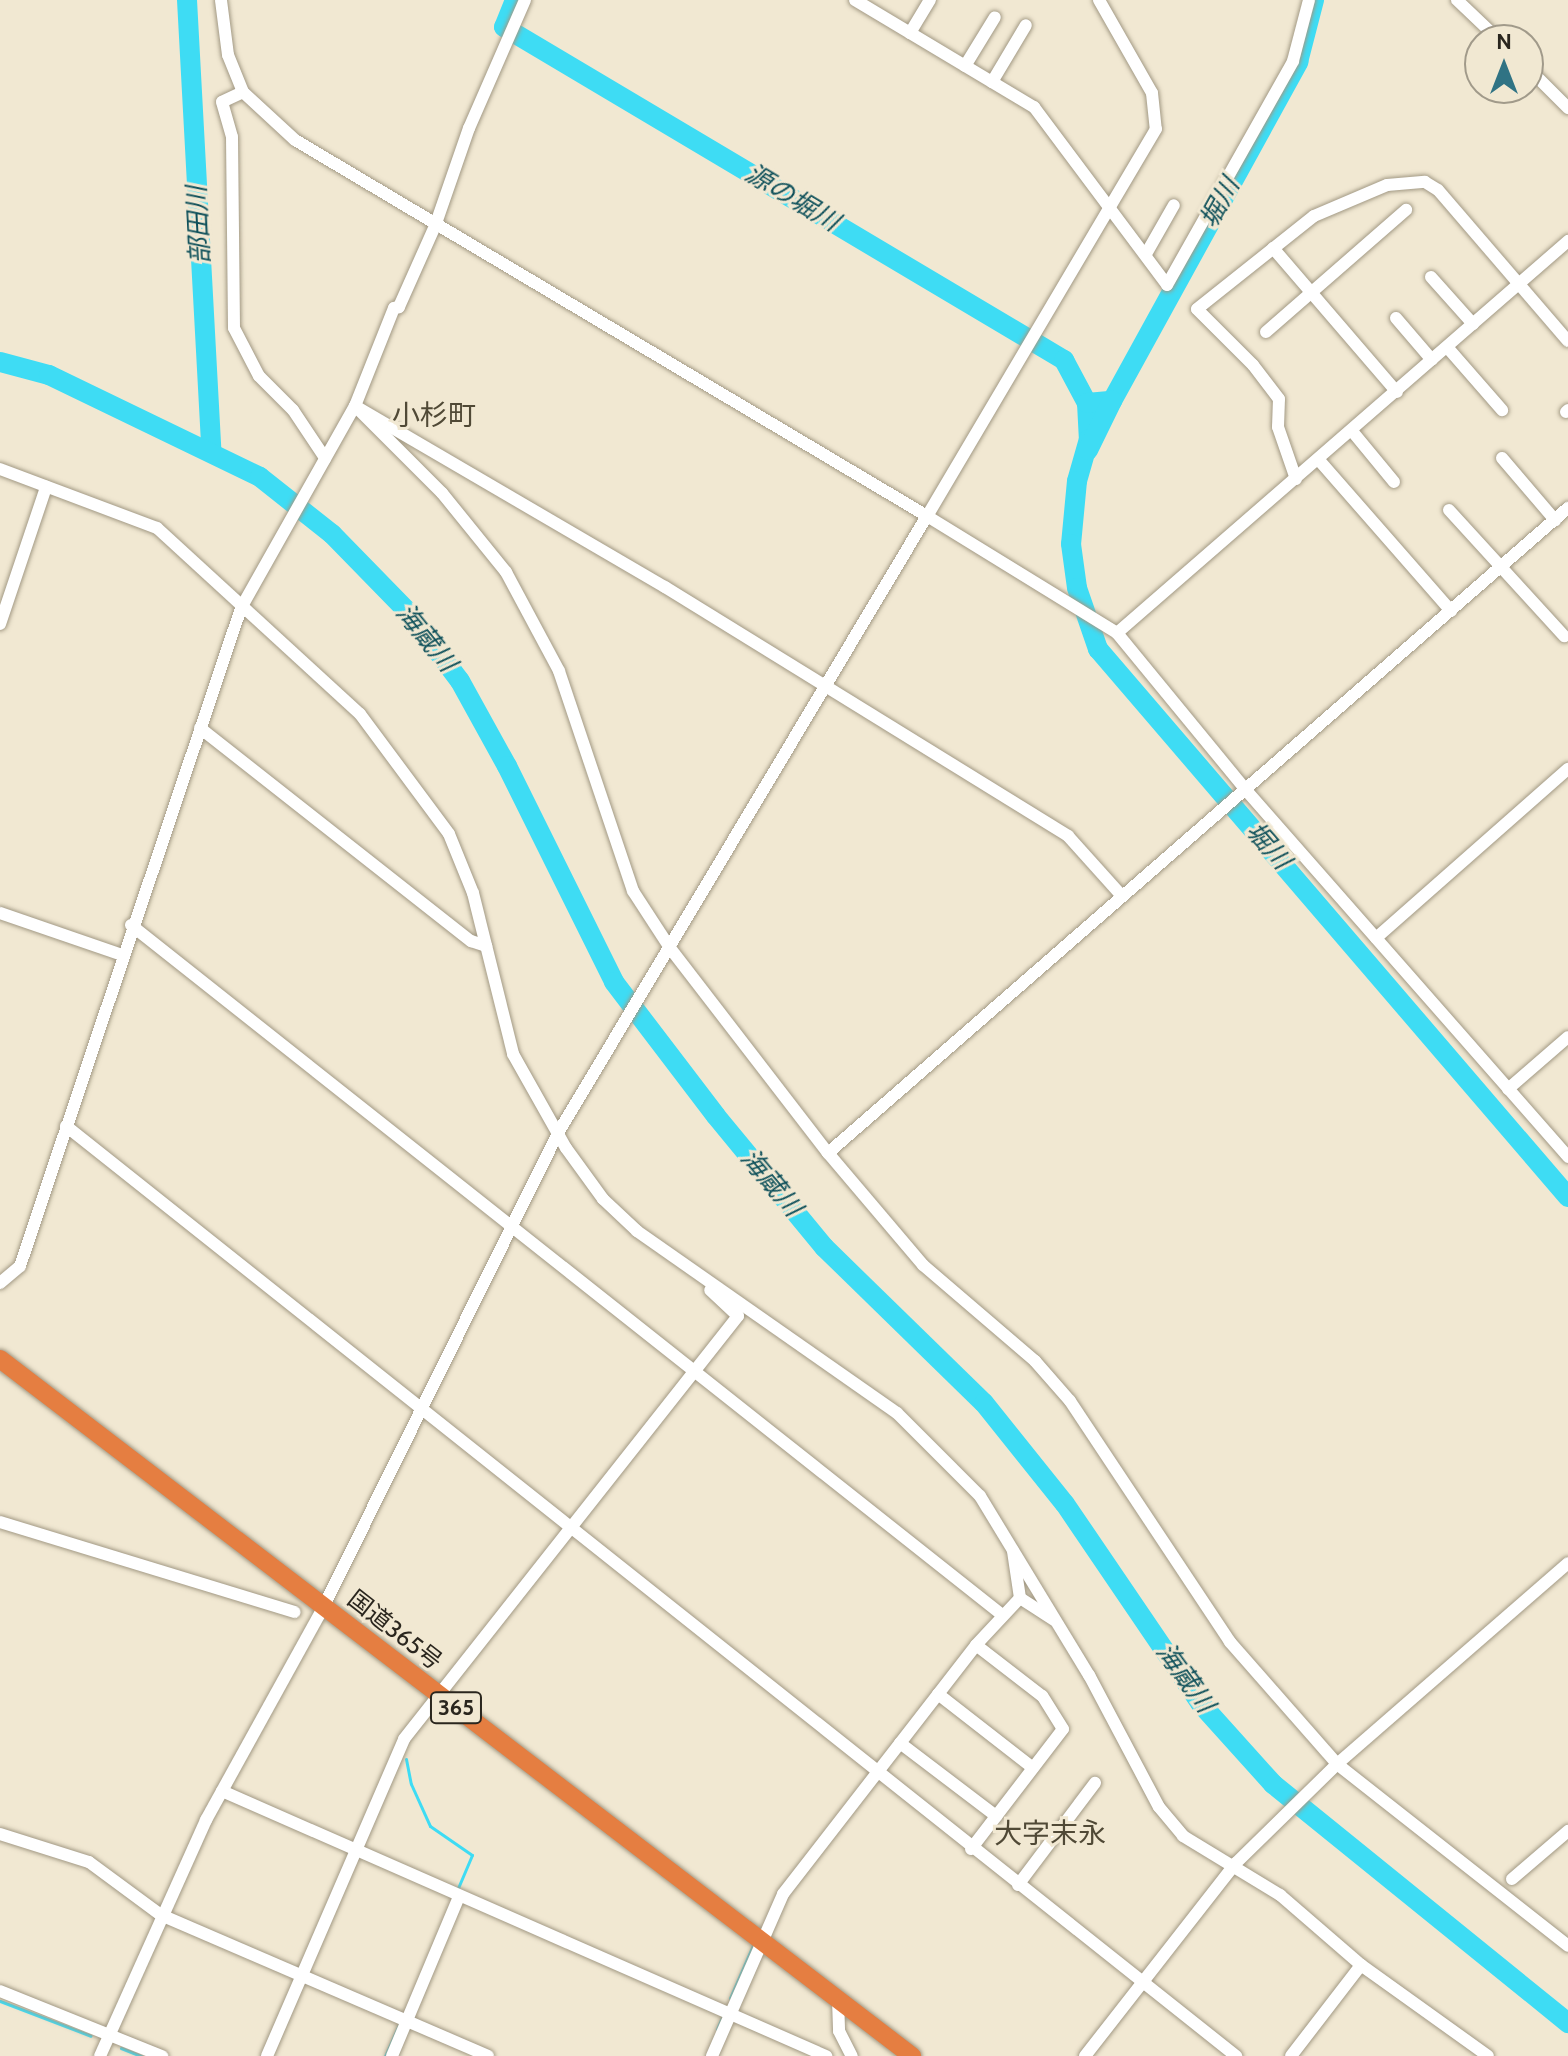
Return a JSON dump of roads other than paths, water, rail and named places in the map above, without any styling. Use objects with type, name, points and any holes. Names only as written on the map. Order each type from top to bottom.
[{"type":"highway","name":"国道365号","points":[[0,1359],[912,2056]]},
{"type":"street","points":[[221,0],[228,55],[243,92],[295,140],[927,516],[1117,633],[1243,791],[1568,1157]]},
{"type":"street","points":[[0,1283],[20,1266],[131,925],[241,608],[355,406],[394,308],[399,307],[435,226],[469,128],[525,0]]},
{"type":"street","points":[[855,0],[1041,115],[1167,285],[1293,61],[1309,0]]},
{"type":"street","points":[[910,33],[930,0]]},
{"type":"street","points":[[100,2056],[161,1915],[222,1791],[324,1606],[509,1224],[558,1133],[1156,129],[1157,115],[1152,93],[1099,0]]},
{"type":"street","points":[[1457,0],[1482,24]]},
{"type":"street","points":[[965,66],[995,17]]},
{"type":"street","points":[[992,82],[1026,25]]},
{"type":"street","points":[[1544,84],[1568,108]]},
{"type":"street","points":[[243,92],[222,102],[232,137],[234,328],[259,376],[293,410],[324,459]]},
{"type":"street","points":[[1296,479],[1278,427],[1279,399],[1253,365],[1197,309],[1273,248],[1334,205],[1387,185],[1425,182],[1438,190],[1568,341]]},
{"type":"street","points":[[1146,254],[1174,205]]},
{"type":"street","points":[[1266,332],[1406,210]]},
{"type":"street","points":[[1117,633],[1568,241]]},
{"type":"street","points":[[1273,248],[1397,392]]},
{"type":"street","points":[[1431,277],[1473,324]]},
{"type":"street","points":[[1396,318],[1432,360]]},
{"type":"street","points":[[1447,347],[1502,410]]},
{"type":"street","points":[[355,406],[665,587],[824,690],[1068,836],[1122,896]]},
{"type":"street","points":[[355,406],[442,493],[522,599],[579,724],[633,891],[670,948],[828,1153],[923,1265],[1035,1361],[1070,1401],[1230,1642],[1337,1764],[1568,1946]]},
{"type":"street","points":[[1352,431],[1394,482]]},
{"type":"street","points":[[1502,458],[1555,520]]},
{"type":"street","points":[[1318,459],[1451,611]]},
{"type":"street","points":[[0,469],[157,528],[360,714],[426,797],[465,871],[513,1054],[558,1133],[603,1199],[688,1268],[897,1413],[980,1496],[1060,1624],[1159,1807],[1183,1836],[1280,1895],[1361,1965],[1488,2056]]},
{"type":"street","points":[[0,624],[46,487]]},
{"type":"street","points":[[828,1153],[1568,508]]},
{"type":"street","points":[[1449,510],[1499,569],[1564,636]]},
{"type":"street","points":[[200,728],[471,941],[486,946]]},
{"type":"street","points":[[1376,938],[1568,769]]},
{"type":"street","points":[[0,913],[122,955]]},
{"type":"street","points":[[131,925],[1001,1614]]},
{"type":"street","points":[[1508,1089],[1568,1037]]},
{"type":"street","points":[[66,1126],[879,1770],[971,1849],[1236,2056]]},
{"type":"street","points":[[267,2056],[404,1739],[738,1316],[688,1268]]},
{"type":"street","points":[[0,1522],[295,1612]]},
{"type":"street","points":[[1012,1544],[1020,1598],[1060,1624]]},
{"type":"street","points":[[1085,2056],[1234,1866],[1337,1764],[1568,1563]]},
{"type":"street","points":[[712,2056],[783,1894],[976,1645],[1001,1614],[1020,1598]]},
{"type":"street","points":[[971,1849],[1063,1729],[1042,1696],[976,1645]]},
{"type":"street","points":[[938,1694],[1033,1768]]},
{"type":"street","points":[[900,1743],[996,1816]]},
{"type":"street","points":[[1018,1885],[1095,1783]]},
{"type":"street","points":[[222,1791],[356,1853],[826,2056]]},
{"type":"street","points":[[1512,1879],[1568,1831]]},
{"type":"street","points":[[0,1834],[89,1862],[161,1915],[488,2056]]},
{"type":"street","points":[[392,2056],[459,1897]]},
{"type":"street","points":[[1291,2056],[1361,1965]]},
{"type":"street","points":[[0,1991],[162,2056]]},
{"type":"street","points":[[838,2000],[839,2031],[852,2056]]},
{"type":"waterway","name":"部田川","points":[[187,0],[211,449]]},
{"type":"waterway","name":"堀川","points":[[515,0],[504,27],[1064,360],[1087,403],[1089,439],[1077,481],[1071,544],[1077,588],[1098,649],[1568,1197]]},
{"type":"waterway","name":"堀川","points":[[1087,403],[1112,401],[1298,62],[1314,0]]},
{"type":"waterway","name":"海蔵川","points":[[0,362],[49,375],[260,477],[332,534],[408,612],[460,681],[507,766],[614,982],[716,1116],[824,1247],[984,1403],[1065,1504],[1201,1704],[1273,1784],[1568,2023]]},
{"type":"waterway","name":"堀川","points":[[1088,450],[1112,401]]},
{"type":"waterway","points":[[406,1759],[411,1784],[430,1826],[472,1855],[457,1890]]},
{"type":"waterway","points":[[730,1998],[753,1945]]},
{"type":"waterway","points":[[0,2001],[91,2036]]},
{"type":"waterway","points":[[717,2029],[722,2017]]},
{"type":"waterway","points":[[385,2056],[399,2025]]},
{"type":"waterway","points":[[121,2048],[141,2056]]},
{"type":"district","name":"小杉町","points":[[434,415]]},
{"type":"district","name":"大字末永","points":[[1050,1833]]},
{"type":"water label","name":"源の堀川","points":[[792,198]]}]
